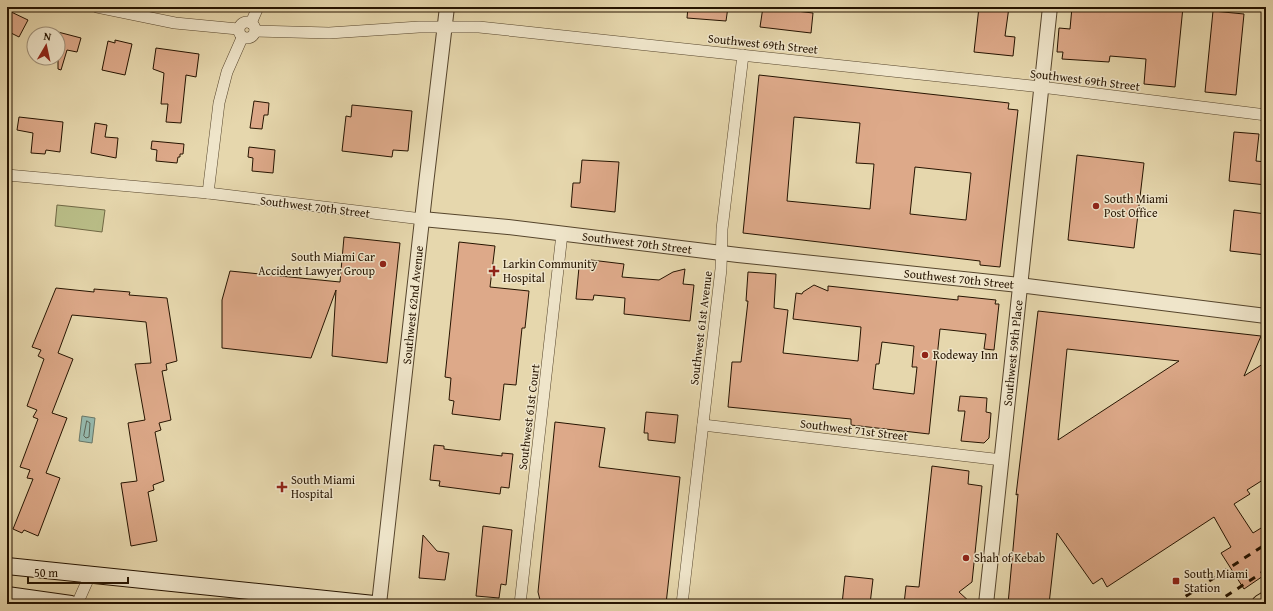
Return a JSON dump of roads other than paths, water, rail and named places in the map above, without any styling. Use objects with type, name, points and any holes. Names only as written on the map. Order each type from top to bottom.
[{"type":"highway","points":[[1261,604],[1266,601]]},
{"type":"main road","points":[[7,566],[374,604]]},
{"type":"main road","points":[[7,595],[71,604]]},
{"type":"street","points":[[97,7],[175,23],[240,33],[219,103],[208,193]]},
{"type":"street","points":[[253,27],[258,7]]},
{"type":"street","name":"Southwest 62nd Avenue","points":[[379,604],[447,7]]},
{"type":"street","name":"Southwest 59th Place","points":[[986,604],[1050,7]]},
{"type":"street","name":"Southwest 69th Street","points":[[240,33],[250,38],[253,27],[341,33],[445,27],[479,27],[1041,87],[1266,115]]},
{"type":"street","name":"Southwest 61st Avenue","points":[[682,604],[722,253],[722,229],[743,55]]},
{"type":"street","name":"Southwest 70th Street","points":[[7,175],[208,193],[722,253],[1020,285],[1266,316]]},
{"type":"street","name":"Southwest 61st Court","points":[[520,604],[562,234]]},
{"type":"street","name":"Southwest 71st Street","points":[[703,425],[1002,460]]},
{"type":"street","points":[[77,604],[90,575]]},
{"type":"water","points":[[82,416],[95,418],[92,443],[79,441]]},
{"type":"railway","points":[[1174,604],[1266,544]]},
{"type":"railway","points":[[1214,604],[1266,570]]},
{"type":"place","name":"South Miami Post Office","points":[[1096,206]]},
{"type":"place","name":"South Miami Car Accident Lawyer Group","points":[[383,264]]},
{"type":"place","name":"Larkin Community Hospital","points":[[494,271]]},
{"type":"place","name":"Rodeway Inn","points":[[925,355]]},
{"type":"place","name":"South Miami Hospital","points":[[282,487]]},
{"type":"place","name":"Shah of Kebab","points":[[966,558]]},
{"type":"place","name":"South Miami Station","points":[[1176,581]]}]
